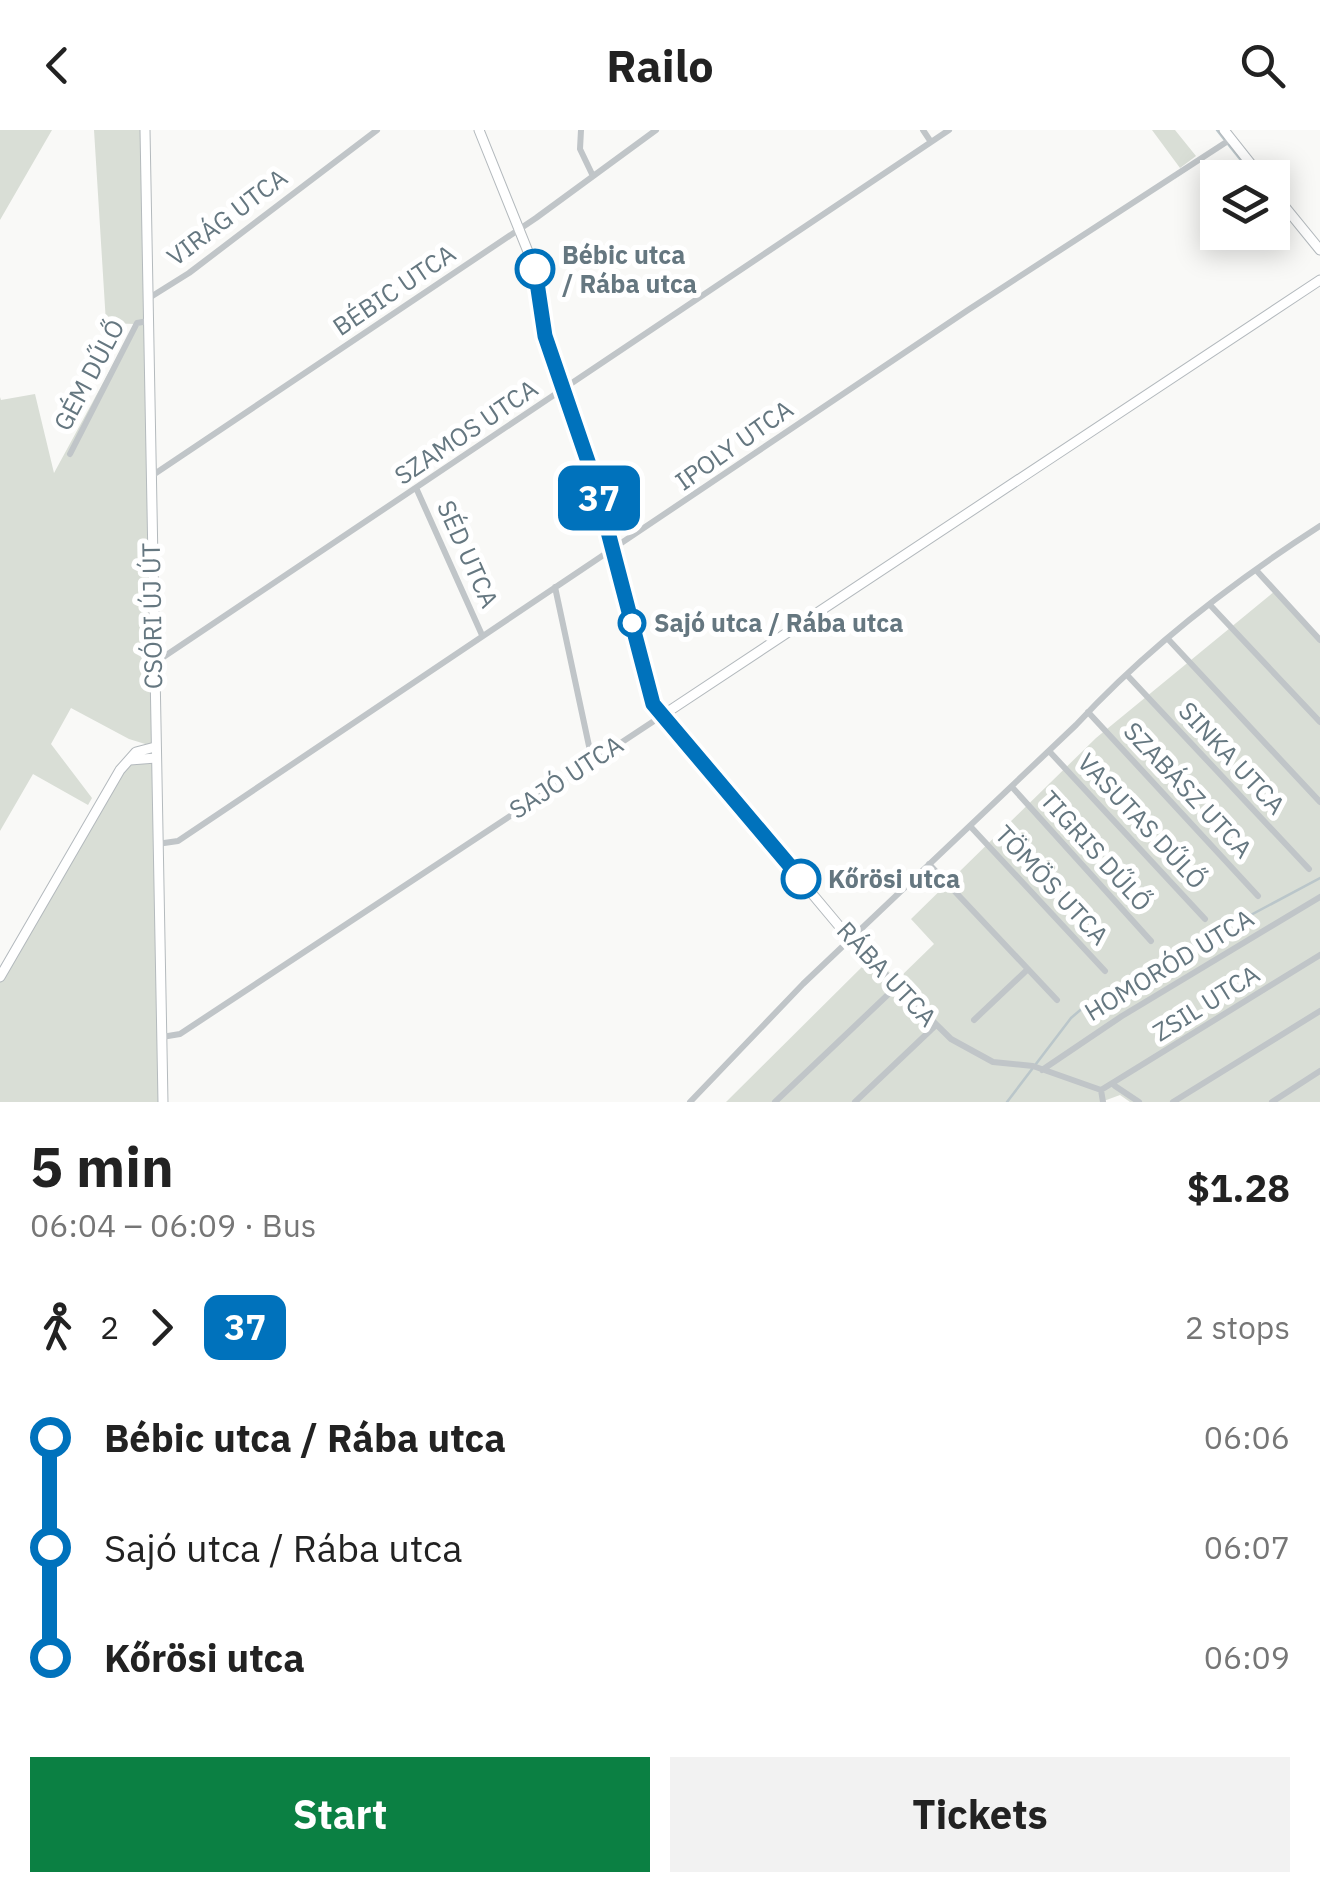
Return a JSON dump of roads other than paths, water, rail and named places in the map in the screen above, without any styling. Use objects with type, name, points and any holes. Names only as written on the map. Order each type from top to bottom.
[{"type":"street","name":"CSÓRI ÚJ ÚT","points":[[146,130],[163,1102]]},
{"type":"street","name":"VIRÁG UTCA","points":[[148,298],[188,273],[377,130]]},
{"type":"street","name":"RÁBA UTCA","points":[[479,130],[535,269],[545,336],[613,550],[651,699],[662,716],[850,939],[935,1026],[993,1062],[1038,1068],[1101,1090]]},
{"type":"street","points":[[581,130],[580,149],[592,174]]},
{"type":"street","name":"BÉBIC UTCA","points":[[150,477],[519,229],[656,130]]},
{"type":"street","points":[[923,130],[931,142]]},
{"type":"street","name":"SZAMOS UTCA","points":[[153,664],[418,490],[948,130]]},
{"type":"street","points":[[1224,130],[1248,160]]},
{"type":"street","name":"IPOLY UTCA","points":[[157,844],[178,841],[1231,139]]},
{"type":"street","points":[[1290,213],[1320,250]]},
{"type":"street","name":"SAJÓ UTCA","points":[[162,1038],[180,1034],[1318,282]]},
{"type":"street","name":"GÉM DŰLŐ","points":[[70,454],[138,323],[148,321]]},
{"type":"street","name":"SÉD UTCA","points":[[418,490],[482,635]]},
{"type":"street","points":[[690,1102],[850,939],[1127,675],[1256,570],[1320,526]]},
{"type":"street","points":[[1256,570],[1320,640]]},
{"type":"street","points":[[555,587],[592,760]]},
{"type":"street","points":[[1211,606],[1320,722]]},
{"type":"street","points":[[1168,640],[1320,802]]},
{"type":"street","name":"SINKA UTCA","points":[[1127,675],[1308,869]]},
{"type":"street","name":"SZABÁSZ UTCA","points":[[1088,712],[1258,896]]},
{"type":"street","points":[[0,978],[128,761],[141,749],[156,746]]},
{"type":"street","name":"VASUTAS DŰLŐ","points":[[1049,751],[1205,918]]},
{"type":"street","points":[[128,761],[156,758]]},
{"type":"street","name":"TIGRIS DŰLŐ","points":[[1012,786],[1150,942]]},
{"type":"street","name":"TÖMÖS UTCA","points":[[970,826],[1105,971]]},
{"type":"street","points":[[929,864],[1057,1000]]},
{"type":"street","name":"HOMORÓD UTCA","points":[[1038,1068],[1320,897]]},
{"type":"street","name":"ZSIL UTCA","points":[[1101,1090],[1114,1086],[1320,956]]},
{"type":"street","points":[[974,1020],[1028,969]]},
{"type":"street","points":[[775,1102],[897,986]]},
{"type":"street","points":[[1173,1102],[1320,1010]]},
{"type":"street","points":[[855,1102],[935,1026]]},
{"type":"street","points":[[1272,1102],[1320,1071]]},
{"type":"street","points":[[1114,1086],[1139,1102]]},
{"type":"street","points":[[1101,1090],[1103,1102]]},
{"type":"street","points":[[163,1102],[172,1102]]},
{"type":"waterway","points":[[1217,130],[1224,139]]},
{"type":"waterway","points":[[1228,144],[1240,159]]},
{"type":"waterway","points":[[1007,1102],[1071,1018],[1092,1000],[1320,878]]},
{"type":"place","name":"Bébic utca / Rába utca","points":[[535,269]]},
{"type":"place","name":"Sajó utca / Rába utca","points":[[632,623]]},
{"type":"place","name":"Kőrösi utca","points":[[801,879]]}]
